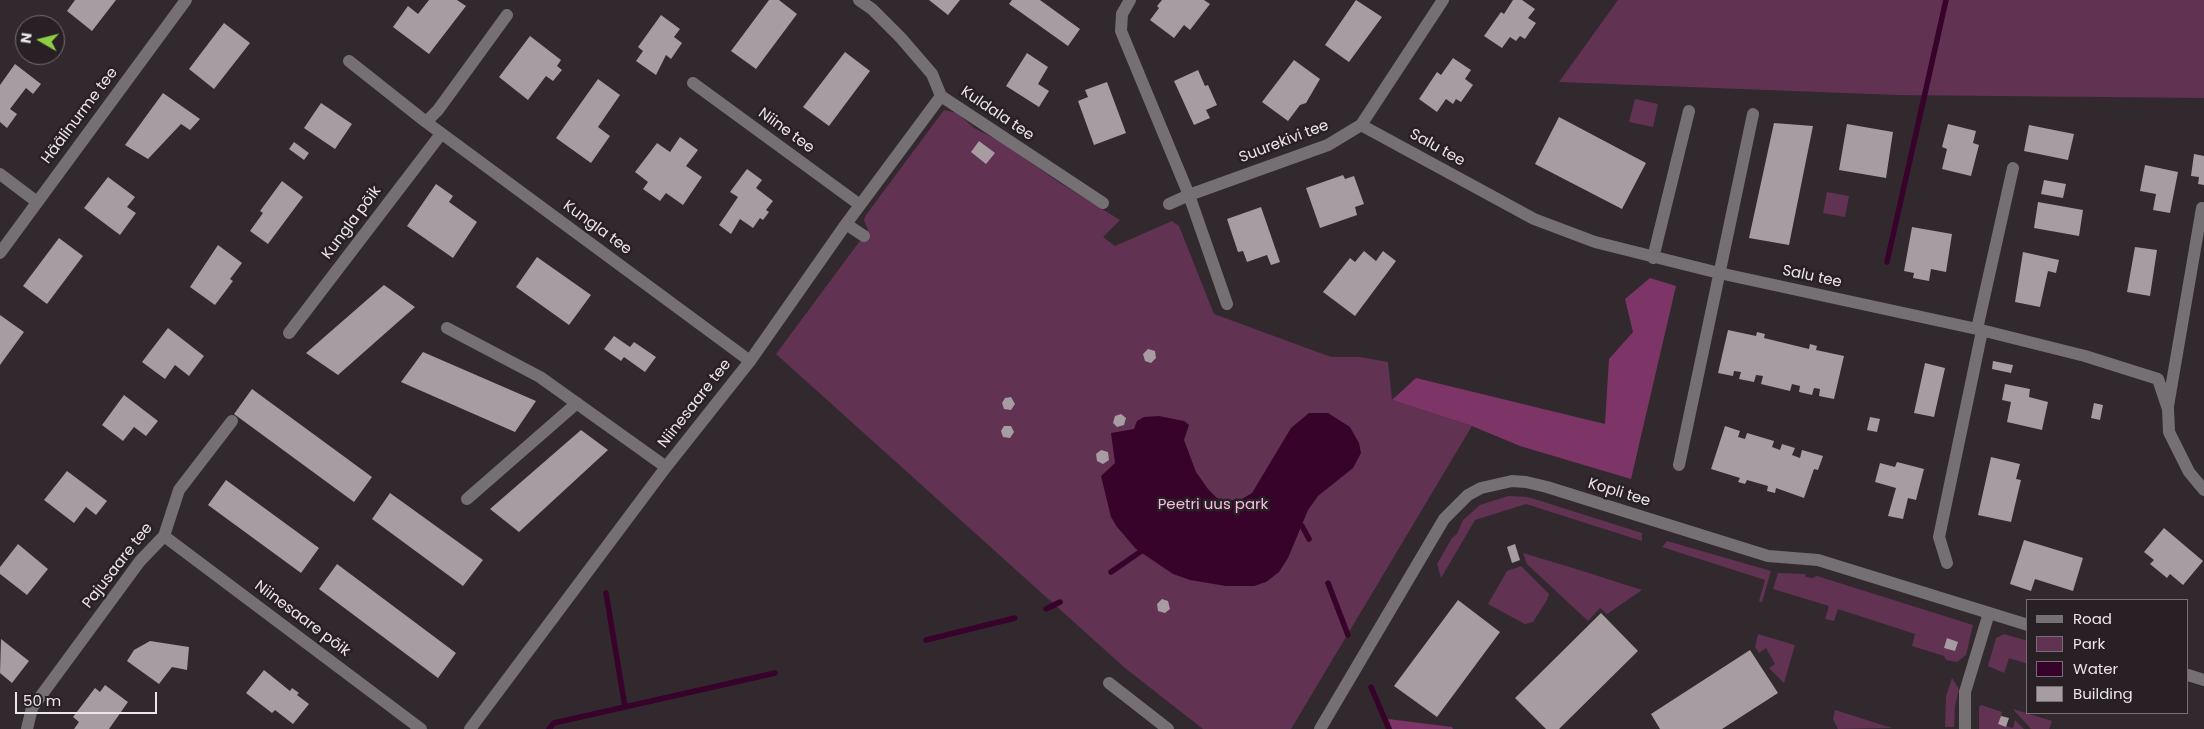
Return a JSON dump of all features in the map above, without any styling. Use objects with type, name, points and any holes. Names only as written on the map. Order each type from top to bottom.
[{"type":"street","name":"Häälinurme tee","points":[[0,253],[186,0]]},
{"type":"street","name":"Kuldala tee","points":[[859,0],[876,5],[932,74],[941,96],[1103,203]]},
{"type":"street","points":[[1130,0],[1122,14],[1121,31],[1189,195],[1227,304]]},
{"type":"street","name":"Suurekivi tee","points":[[1189,195],[1328,145],[1361,125],[1443,0]]},
{"type":"street","points":[[426,122],[438,110],[507,15]]},
{"type":"street","name":"Kungla tee","points":[[349,61],[441,134],[750,360]]},
{"type":"street","name":"Niine tee","points":[[693,83],[860,205]]},
{"type":"street","name":"Niinesaare tee","points":[[470,729],[666,466],[750,360],[846,224],[941,96]]},
{"type":"street","points":[[1653,258],[1689,110]]},
{"type":"street","points":[[1679,465],[1753,114]]},
{"type":"street","name":"Salu tee","points":[[1361,125],[1534,219],[1579,237],[1653,258],[1979,330],[2085,356],[2158,379],[2168,409],[2169,432],[2189,472],[2204,490]]},
{"type":"street","name":"Kungla põik","points":[[289,333],[441,134]]},
{"type":"street","points":[[1947,563],[1939,537],[2013,168]]},
{"type":"street","points":[[0,174],[37,202]]},
{"type":"street","points":[[1169,204],[1189,195]]},
{"type":"street","points":[[2168,409],[2202,208]]},
{"type":"street","points":[[846,224],[864,236]]},
{"type":"street","points":[[447,328],[540,377],[651,458],[666,466]]},
{"type":"street","points":[[468,499],[577,403]]},
{"type":"street","name":"Pajusaare tee","points":[[27,729],[32,708],[140,561],[164,536],[179,490],[232,421]]},
{"type":"street","name":"Kopli tee","points":[[1320,729],[1444,520],[1468,495],[1496,484],[1526,482],[1540,485],[1768,556],[1818,560],[2026,624]]},
{"type":"street","name":"Niinesaare põik","points":[[164,536],[421,729]]},
{"type":"street","points":[[1965,729],[1966,692],[1989,613]]},
{"type":"street","points":[[2189,675],[2204,680]]},
{"type":"street","points":[[1109,683],[1168,729]]},
{"type":"green space","points":[[1618,0],[2204,0],[2204,98],[1897,95],[1559,82]]},
{"type":"green space","points":[[1635,99],[1658,104],[1653,127],[1629,122]]},
{"type":"green space","name":"Peetri uus park","points":[[944,110],[957,113],[974,128],[998,140],[1060,183],[1120,220],[1103,237],[1115,246],[1172,221],[1179,226],[1214,314],[1331,357],[1360,357],[1388,362],[1392,400],[1472,426],[1291,729],[1203,729],[1125,668],[776,354],[868,230],[864,220],[866,215]]},
{"type":"green space","points":[[1827,192],[1849,196],[1845,217],[1823,213]]},
{"type":"green space","points":[[1508,496],[1528,497],[1642,533],[1642,541],[1526,504],[1475,520],[1441,578],[1437,564],[1452,538],[1457,534],[1463,520],[1480,505]]},
{"type":"green space","points":[[1667,541],[1771,571],[1762,602],[1759,601],[1765,580],[1662,547]]},
{"type":"green space","points":[[1523,553],[1642,590],[1607,614],[1600,608],[1588,621],[1527,564]]},
{"type":"green space","points":[[1521,566],[1549,594],[1533,622],[1525,624],[1488,604],[1507,571]]},
{"type":"green space","points":[[1778,573],[1805,574],[1806,577],[1812,578],[1817,576],[1973,625],[1966,655],[1957,662],[1946,660],[1944,656],[1912,646],[1915,634],[1838,609],[1834,621],[1825,619],[1829,606],[1773,589]]},
{"type":"green space","points":[[1758,634],[1795,645],[1784,683],[1769,668],[1775,664],[1766,648],[1759,653],[1755,647]]},
{"type":"green space","points":[[2004,634],[2026,640],[2026,663],[2009,658],[2004,673],[1988,666],[1996,638]]},
{"type":"green space","points":[[1952,678],[1959,689],[1955,706],[1954,727],[1945,727],[1946,696]]},
{"type":"green space","points":[[1981,705],[2002,712],[1999,724],[2013,728],[2015,720],[2024,729],[1979,729],[1979,707]]},
{"type":"green space","points":[[2013,709],[2052,721],[2049,729],[2031,729]]},
{"type":"green space","points":[[1835,710],[1892,728],[1838,729],[1833,719]]},
{"type":"shaded area","points":[[1650,278],[1676,286],[1631,479],[1520,446],[1472,426],[1392,400],[1416,378],[1605,424],[1609,359],[1633,332],[1625,299]]},
{"type":"shaded area","points":[[1388,719],[1452,727],[1453,729],[1392,729]]},
{"type":"water","points":[[1309,413],[1328,413],[1350,427],[1359,443],[1361,453],[1353,468],[1318,496],[1308,510],[1288,558],[1279,572],[1266,582],[1254,586],[1226,586],[1190,580],[1173,574],[1136,549],[1111,517],[1101,476],[1115,463],[1111,433],[1134,429],[1137,421],[1144,417],[1159,416],[1184,421],[1189,425],[1184,440],[1196,472],[1217,498],[1226,501],[1242,499],[1252,493],[1291,428]]},
{"type":"building","points":[[75,0],[116,0],[92,31],[67,11]]},
{"type":"building","points":[[429,0],[457,0],[466,6],[429,54],[393,27],[408,6],[418,14]]},
{"type":"building","points":[[769,0],[779,0],[797,14],[756,69],[731,51]]},
{"type":"building","points":[[929,0],[960,0],[948,15]]},
{"type":"building","points":[[1012,0],[1040,0],[1080,29],[1068,46],[1009,4]]},
{"type":"building","points":[[1162,0],[1204,0],[1210,4],[1190,30],[1184,25],[1174,38],[1150,20],[1159,8],[1157,6]]},
{"type":"building","points":[[1356,0],[1382,17],[1349,62],[1325,45]]},
{"type":"building","points":[[1513,0],[1522,0],[1535,9],[1528,18],[1536,23],[1525,39],[1520,36],[1516,41],[1510,37],[1502,48],[1484,36],[1501,12],[1504,14]]},
{"type":"building","points":[[661,15],[680,29],[674,37],[682,43],[671,59],[666,55],[656,75],[636,61],[643,51],[638,47]]},
{"type":"building","points":[[224,23],[250,43],[214,89],[189,69]]},
{"type":"building","points":[[530,36],[561,60],[557,66],[562,70],[553,81],[546,76],[528,100],[499,77]]},
{"type":"building","points":[[845,52],[870,71],[829,126],[803,107]]},
{"type":"building","points":[[1027,53],[1048,67],[1038,84],[1049,91],[1039,107],[1006,86]]},
{"type":"building","points":[[1453,58],[1471,70],[1465,79],[1473,85],[1461,102],[1456,99],[1453,104],[1446,99],[1437,112],[1419,99],[1437,72],[1441,75]]},
{"type":"building","points":[[1294,60],[1320,79],[1306,103],[1300,105],[1288,121],[1262,102]]},
{"type":"building","points":[[15,64],[41,84],[33,94],[26,88],[10,109],[17,114],[7,128],[0,122],[0,85]]},
{"type":"building","points":[[1198,70],[1205,86],[1208,85],[1217,105],[1206,110],[1210,118],[1194,125],[1174,81]]},
{"type":"building","points":[[598,79],[620,95],[598,127],[610,136],[591,163],[556,138]]},
{"type":"building","points":[[1107,82],[1126,133],[1094,145],[1078,101],[1088,97],[1085,90]]},
{"type":"building","points":[[163,93],[200,119],[190,130],[181,124],[148,159],[125,145]]},
{"type":"building","points":[[321,103],[352,124],[335,149],[304,128]]},
{"type":"building","points":[[1559,117],[1646,163],[1622,209],[1535,164]]},
{"type":"building","points":[[1774,123],[1813,126],[1789,245],[1749,238]]},
{"type":"building","points":[[1847,124],[1893,132],[1886,178],[1839,170]]},
{"type":"building","points":[[1948,124],[1976,131],[1973,143],[1979,145],[1971,176],[1942,169],[1947,149],[1942,147]]},
{"type":"building","points":[[2029,125],[2074,134],[2068,160],[2024,151]]},
{"type":"building","points":[[680,137],[698,150],[686,166],[702,177],[683,205],[666,193],[660,201],[643,189],[648,182],[635,172],[657,143],[670,152]]},
{"type":"building","points":[[979,141],[995,153],[986,164],[971,152]]},
{"type":"building","points":[[294,142],[309,153],[304,160],[289,149]]},
{"type":"building","points":[[2194,154],[2204,156],[2204,185],[2198,184],[2199,177],[2191,176]]},
{"type":"building","points":[[2145,165],[2178,172],[2170,213],[2153,210],[2156,194],[2140,191]]},
{"type":"building","points":[[747,169],[762,180],[756,188],[773,201],[766,210],[769,212],[763,220],[760,218],[753,228],[740,219],[731,234],[719,225],[738,197],[730,192]]},
{"type":"building","points":[[1343,175],[1345,179],[1354,176],[1364,204],[1355,207],[1357,215],[1320,228],[1306,188]]},
{"type":"building","points":[[108,177],[135,197],[127,207],[136,213],[120,235],[84,208]]},
{"type":"building","points":[[2044,180],[2066,184],[2063,198],[2041,194]]},
{"type":"building","points":[[282,181],[303,197],[268,244],[250,231],[263,213],[260,211]]},
{"type":"building","points":[[436,184],[453,196],[449,202],[477,222],[453,258],[407,226]]},
{"type":"building","points":[[2038,202],[2083,210],[2079,236],[2034,228]]},
{"type":"building","points":[[1261,207],[1280,262],[1271,265],[1267,255],[1247,262],[1243,251],[1238,252],[1227,219]]},
{"type":"building","points":[[1912,227],[1952,234],[1946,272],[1931,269],[1929,281],[1913,278],[1914,273],[1904,271]]},
{"type":"building","points":[[59,238],[83,256],[47,304],[23,286]]},
{"type":"building","points":[[218,245],[242,263],[230,279],[233,281],[215,305],[190,287]]},
{"type":"building","points":[[2135,247],[2157,250],[2150,296],[2127,292]]},
{"type":"building","points":[[1364,251],[1376,261],[1383,251],[1396,261],[1355,316],[1323,292],[1350,258],[1355,262]]},
{"type":"building","points":[[2023,252],[2059,260],[2056,273],[2048,271],[2040,307],[2015,302]]},
{"type":"building","points":[[537,257],[591,295],[569,325],[516,287]]},
{"type":"building","points":[[384,285],[415,307],[338,375],[306,353]]},
{"type":"building","points":[[0,315],[24,332],[0,365]]},
{"type":"building","points":[[168,328],[204,356],[189,376],[175,365],[165,379],[142,362]]},
{"type":"building","points":[[1728,330],[1756,336],[1757,332],[1765,334],[1764,338],[1809,349],[1810,344],[1817,346],[1816,350],[1844,356],[1834,399],[1819,396],[1820,389],[1814,388],[1812,395],[1799,392],[1800,386],[1792,384],[1790,391],[1761,384],[1763,376],[1756,375],[1754,382],[1739,379],[1741,372],[1734,371],[1733,376],[1718,373]]},
{"type":"building","points":[[614,336],[630,347],[634,342],[656,357],[645,372],[624,357],[621,361],[604,349]]},
{"type":"building","points":[[1148,349],[1155,351],[1156,358],[1151,363],[1145,361],[1143,354]]},
{"type":"building","points":[[423,352],[536,401],[515,432],[401,382]]},
{"type":"building","points":[[1993,361],[2013,365],[2011,373],[1992,369]]},
{"type":"building","points":[[1925,363],[1945,368],[1934,417],[1914,413]]},
{"type":"building","points":[[2005,384],[2030,389],[2029,397],[2048,402],[2042,430],[2007,422],[2011,402],[2002,400]]},
{"type":"building","points":[[252,389],[372,477],[354,502],[234,414]]},
{"type":"building","points":[[124,395],[158,421],[146,436],[134,427],[123,441],[102,425]]},
{"type":"building","points":[[1011,397],[1015,404],[1011,410],[1004,409],[1002,403],[1005,398]]},
{"type":"building","points":[[2094,403],[2103,405],[2100,420],[2091,418]]},
{"type":"building","points":[[1121,414],[1126,418],[1124,425],[1117,427],[1113,423],[1115,416]]},
{"type":"building","points":[[1870,417],[1880,419],[1877,432],[1867,430]]},
{"type":"building","points":[[1004,426],[1011,426],[1014,432],[1010,438],[1003,437],[1001,431]]},
{"type":"building","points":[[1725,426],[1740,431],[1738,437],[1745,439],[1747,433],[1774,441],[1772,447],[1780,450],[1782,444],[1795,448],[1792,455],[1800,458],[1802,450],[1823,456],[1818,470],[1814,469],[1804,498],[1776,488],[1775,493],[1767,491],[1768,486],[1747,480],[1745,484],[1738,482],[1740,478],[1711,469]]},
{"type":"building","points":[[581,430],[608,450],[519,532],[490,509]]},
{"type":"building","points":[[1101,450],[1108,452],[1109,460],[1103,464],[1097,461],[1096,454]]},
{"type":"building","points":[[1991,457],[2020,464],[2016,479],[2021,480],[2011,522],[1978,515]]},
{"type":"building","points":[[1897,462],[1924,469],[1916,500],[1908,498],[1903,519],[1888,516],[1896,488],[1875,482],[1880,463],[1895,467]]},
{"type":"building","points":[[67,471],[107,501],[96,515],[86,507],[74,523],[44,500]]},
{"type":"building","points":[[226,480],[319,548],[301,573],[208,505]]},
{"type":"building","points":[[390,493],[483,560],[463,586],[372,519]]},
{"type":"building","points":[[2164,528],[2203,561],[2183,585],[2170,574],[2167,578],[2150,564],[2154,560],[2144,552]]},
{"type":"building","points":[[2024,540],[2083,558],[2073,591],[2035,579],[2031,591],[2010,584]]},
{"type":"building","points":[[18,544],[48,569],[27,595],[0,574],[0,567]]},
{"type":"building","points":[[1515,544],[1520,560],[1512,563],[1507,547]]},
{"type":"building","points":[[337,564],[456,653],[438,678],[319,589]]},
{"type":"building","points":[[1162,599],[1168,601],[1170,609],[1165,613],[1158,611],[1157,604]]},
{"type":"building","points":[[1458,600],[1500,632],[1437,717],[1394,686]]},
{"type":"building","points":[[1601,613],[1638,651],[1559,729],[1546,729],[1515,698]]},
{"type":"building","points":[[1947,638],[1958,642],[1955,651],[1944,648]]},
{"type":"building","points":[[1,639],[29,661],[12,683],[0,673]]},
{"type":"building","points":[[150,641],[189,647],[187,670],[172,667],[159,684],[127,661],[134,650]]},
{"type":"building","points":[[1750,650],[1778,693],[1722,729],[1660,729],[1651,714]]},
{"type":"building","points":[[264,670],[290,691],[292,688],[299,693],[297,695],[309,704],[293,724],[275,710],[272,713],[246,693]]},
{"type":"building","points":[[105,685],[128,702],[109,729],[74,729],[79,722],[73,717],[95,688],[100,692]]},
{"type":"building","points":[[2001,716],[2009,718],[2006,727],[1998,724]]},
{"type":"waterway","points":[[1887,262],[1946,0]]},
{"type":"waterway","points":[[1302,526],[1309,539]]},
{"type":"waterway","points":[[1111,572],[1140,552]]},
{"type":"waterway","points":[[1328,583],[1348,635]]},
{"type":"waterway","points":[[606,593],[625,707]]},
{"type":"waterway","points":[[1046,609],[1060,602]]},
{"type":"waterway","points":[[926,640],[1015,618]]},
{"type":"waterway","points":[[549,729],[554,723],[775,673]]},
{"type":"waterway","points":[[1371,687],[1389,729]]}]
